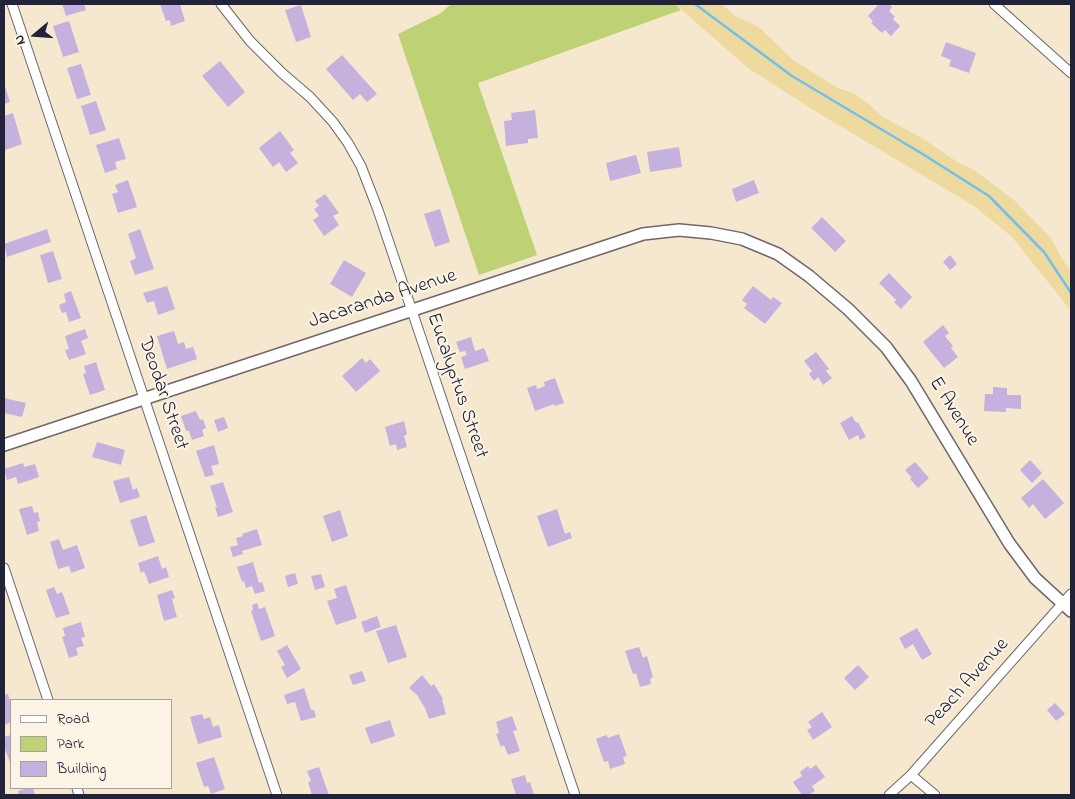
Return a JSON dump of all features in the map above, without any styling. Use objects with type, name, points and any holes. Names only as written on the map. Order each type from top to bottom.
[{"type":"street","name":"Deodar Street","points":[[12,4],[277,795]]},
{"type":"street","name":"Eucalyptus Street","points":[[221,4],[250,41],[282,73],[310,97],[333,122],[362,166],[575,795]]},
{"type":"street","points":[[994,4],[1071,74]]},
{"type":"street","name":"Jacaranda Avenue","points":[[4,445],[146,400],[643,234],[679,230],[711,233],[742,239],[778,254]]},
{"type":"street","name":"E Avenue","points":[[778,254],[848,309],[886,347],[911,381],[1009,543],[1035,578],[1067,607]]},
{"type":"street","points":[[4,568],[48,699]]},
{"type":"street","name":"Peach Avenue","points":[[889,795],[911,775],[1067,607],[1071,594]]},
{"type":"street","points":[[911,775],[935,795]]},
{"type":"green space","points":[[451,4],[675,4],[681,10],[478,83],[537,255],[479,275],[398,34],[441,13]]},
{"type":"sand","points":[[675,4],[722,4],[735,16],[759,27],[793,60],[838,88],[853,93],[883,117],[922,138],[959,163],[974,170],[1014,200],[1051,238],[1071,271],[1071,311],[1012,237],[974,206],[815,111],[748,68]]},
{"type":"building","points":[[62,4],[84,4],[86,10],[66,16]]},
{"type":"building","points":[[160,4],[180,4],[185,21],[171,26],[170,20],[166,21]]},
{"type":"building","points":[[879,4],[889,4],[892,7],[889,11],[895,17],[893,19],[900,26],[891,36],[885,30],[882,33],[871,23],[873,21],[868,16]]},
{"type":"building","points":[[301,5],[311,37],[296,42],[285,10]]},
{"type":"building","points":[[69,21],[79,52],[63,57],[53,26]]},
{"type":"building","points":[[946,42],[976,53],[969,73],[949,66],[951,60],[941,56]]},
{"type":"building","points":[[342,55],[377,94],[367,102],[360,94],[353,100],[326,69]]},
{"type":"building","points":[[220,61],[245,92],[228,107],[202,76]]},
{"type":"building","points":[[81,64],[91,95],[77,99],[67,68]]},
{"type":"building","points":[[4,83],[10,102],[4,104]]},
{"type":"building","points":[[96,101],[106,130],[90,135],[81,106]]},
{"type":"building","points":[[535,110],[538,138],[528,139],[528,143],[506,146],[504,121],[512,120],[511,113]]},
{"type":"building","points":[[13,113],[22,144],[5,150],[4,116]]},
{"type":"building","points":[[280,131],[294,150],[290,153],[298,163],[286,172],[279,162],[273,167],[259,148]]},
{"type":"building","points":[[119,138],[126,159],[115,162],[117,169],[105,173],[96,145]]},
{"type":"building","points":[[679,147],[682,167],[650,172],[647,152]]},
{"type":"building","points":[[636,155],[641,173],[610,181],[606,163]]},
{"type":"building","points":[[128,180],[137,207],[118,213],[112,194],[118,192],[115,185]]},
{"type":"building","points":[[754,180],[759,193],[736,202],[732,189]]},
{"type":"building","points":[[325,194],[339,213],[333,216],[339,225],[324,236],[313,220],[319,216],[314,209],[319,206],[315,201]]},
{"type":"building","points":[[440,209],[450,242],[435,247],[424,214]]},
{"type":"building","points":[[822,217],[846,241],[835,252],[811,228]]},
{"type":"building","points":[[47,229],[51,242],[7,257],[4,244]]},
{"type":"building","points":[[140,229],[154,269],[135,275],[130,261],[136,258],[128,234]]},
{"type":"building","points":[[53,251],[62,279],[48,283],[40,255]]},
{"type":"building","points":[[950,255],[957,264],[950,270],[943,262]]},
{"type":"building","points":[[344,260],[366,273],[352,297],[330,284]]},
{"type":"building","points":[[889,273],[912,297],[901,309],[894,302],[896,300],[879,283]]},
{"type":"building","points":[[167,286],[175,309],[158,315],[154,301],[147,303],[143,293]]},
{"type":"building","points":[[753,286],[771,300],[773,297],[782,303],[765,324],[744,308],[747,304],[742,300]]},
{"type":"building","points":[[71,291],[81,318],[69,322],[66,312],[62,313],[59,305],[66,302],[64,294]]},
{"type":"building","points":[[943,325],[949,333],[945,336],[953,346],[951,348],[958,357],[944,368],[923,342]]},
{"type":"building","points":[[85,329],[88,338],[81,341],[86,354],[69,360],[65,350],[69,349],[65,336]]},
{"type":"building","points":[[174,331],[178,344],[184,342],[186,349],[193,347],[197,359],[167,369],[157,336]]},
{"type":"building","points":[[471,337],[475,351],[484,348],[489,361],[465,369],[461,357],[467,355],[465,351],[460,352],[456,342]]},
{"type":"building","points":[[816,352],[829,369],[826,371],[832,378],[823,385],[818,377],[814,381],[809,374],[812,371],[804,361]]},
{"type":"building","points":[[362,358],[366,363],[370,359],[380,371],[356,392],[342,376]]},
{"type":"building","points":[[96,362],[105,390],[90,395],[83,374],[86,373],[84,366]]},
{"type":"building","points":[[555,378],[564,403],[554,406],[554,404],[535,411],[527,388],[536,385],[537,389],[545,386],[544,382]]},
{"type":"building","points":[[993,387],[1007,388],[1007,395],[1021,395],[1021,409],[1006,408],[1006,412],[984,411],[985,394],[993,394]]},
{"type":"building","points":[[4,398],[26,403],[22,417],[4,413]]},
{"type":"building","points":[[196,411],[200,420],[203,419],[206,428],[202,430],[204,436],[192,440],[189,431],[186,431],[181,416]]},
{"type":"building","points":[[852,416],[856,423],[858,422],[866,437],[860,440],[858,435],[849,440],[840,423]]},
{"type":"building","points":[[224,417],[228,428],[218,432],[214,420]]},
{"type":"building","points":[[404,421],[407,434],[404,436],[407,447],[397,450],[396,444],[390,446],[385,427]]},
{"type":"building","points":[[97,442],[125,450],[121,465],[92,457]]},
{"type":"building","points":[[214,445],[219,464],[211,466],[214,475],[205,477],[196,451]]},
{"type":"building","points":[[1030,460],[1042,473],[1032,483],[1020,470]]},
{"type":"building","points":[[915,462],[929,478],[918,488],[905,470]]},
{"type":"building","points":[[23,463],[24,467],[35,464],[39,477],[18,484],[16,477],[7,480],[4,469]]},
{"type":"building","points":[[129,477],[133,490],[137,488],[140,497],[120,503],[113,481]]},
{"type":"building","points":[[1043,479],[1064,503],[1045,519],[1033,504],[1029,508],[1021,498]]},
{"type":"building","points":[[223,482],[233,512],[218,517],[215,507],[217,507],[210,486]]},
{"type":"building","points":[[32,506],[34,513],[38,512],[40,521],[37,522],[39,531],[27,535],[19,509]]},
{"type":"building","points":[[557,509],[565,534],[570,532],[572,538],[548,547],[537,516]]},
{"type":"building","points":[[340,510],[348,536],[332,542],[323,516]]},
{"type":"building","points":[[146,515],[155,542],[139,547],[130,520]]},
{"type":"building","points":[[257,529],[262,545],[242,551],[243,554],[233,557],[230,547],[238,545],[236,538]]},
{"type":"building","points":[[59,539],[63,550],[77,545],[85,568],[71,573],[69,566],[58,569],[50,542]]},
{"type":"building","points":[[158,556],[162,569],[166,567],[169,577],[149,584],[144,571],[141,573],[138,563]]},
{"type":"building","points":[[253,562],[259,583],[262,582],[265,591],[255,594],[252,586],[246,588],[244,581],[242,582],[237,567]]},
{"type":"building","points":[[295,573],[298,584],[288,587],[285,576]]},
{"type":"building","points":[[321,574],[325,587],[315,590],[311,576]]},
{"type":"building","points":[[346,585],[357,618],[336,625],[327,601],[337,598],[334,589]]},
{"type":"building","points":[[54,587],[57,594],[62,592],[70,614],[56,618],[46,590]]},
{"type":"building","points":[[172,590],[175,598],[172,599],[177,617],[164,621],[157,595]]},
{"type":"building","points":[[257,603],[259,609],[265,607],[275,636],[261,641],[251,611],[253,610],[252,605]]},
{"type":"building","points":[[377,616],[381,627],[365,633],[361,622]]},
{"type":"building","points":[[81,622],[85,637],[81,638],[84,646],[76,648],[78,655],[69,658],[62,637],[65,636],[63,628]]},
{"type":"building","points":[[396,625],[407,657],[388,663],[376,631]]},
{"type":"building","points":[[917,628],[932,654],[922,660],[913,644],[905,649],[899,638]]},
{"type":"building","points":[[287,645],[301,669],[287,678],[281,667],[285,665],[277,651]]},
{"type":"building","points":[[639,647],[643,658],[647,656],[653,677],[650,679],[651,684],[640,687],[636,673],[633,674],[625,651]]},
{"type":"building","points":[[858,665],[869,677],[855,690],[844,678]]},
{"type":"building","points":[[362,671],[366,681],[353,685],[349,675]]},
{"type":"building","points":[[422,675],[431,686],[434,684],[443,699],[446,714],[429,719],[417,695],[409,688]]},
{"type":"building","points":[[304,688],[311,710],[314,710],[316,717],[301,721],[295,702],[287,704],[284,695]]},
{"type":"building","points":[[8,694],[10,701],[10,722],[4,725],[4,695]]},
{"type":"building","points":[[1055,703],[1065,714],[1056,721],[1047,710]]},
{"type":"building","points":[[822,712],[832,727],[813,740],[807,730],[812,727],[808,722]]},
{"type":"building","points":[[202,714],[204,719],[210,717],[213,727],[219,725],[222,737],[198,744],[190,717]]},
{"type":"building","points":[[512,716],[517,730],[513,731],[520,751],[508,755],[504,745],[501,747],[496,734],[499,733],[496,722]]},
{"type":"building","points":[[390,720],[395,736],[371,744],[365,728]]},
{"type":"building","points":[[619,734],[627,756],[623,757],[625,764],[610,769],[608,761],[604,762],[596,739],[606,735],[608,738]]},
{"type":"building","points":[[10,735],[10,762],[4,747],[4,737]]},
{"type":"building","points":[[214,757],[225,789],[211,794],[208,786],[204,787],[196,763]]},
{"type":"building","points":[[816,765],[825,777],[812,786],[815,791],[808,795],[802,795],[793,782],[802,776],[800,772],[808,766],[810,769]]},
{"type":"building","points":[[319,767],[329,795],[312,795],[308,782],[311,781],[307,771]]},
{"type":"building","points":[[525,775],[527,783],[530,782],[534,795],[516,795],[511,779]]},
{"type":"building","points":[[33,789],[35,795],[19,795],[18,791]]},
{"type":"waterway","points":[[695,4],[792,76],[989,196],[1044,252],[1071,293]]}]
